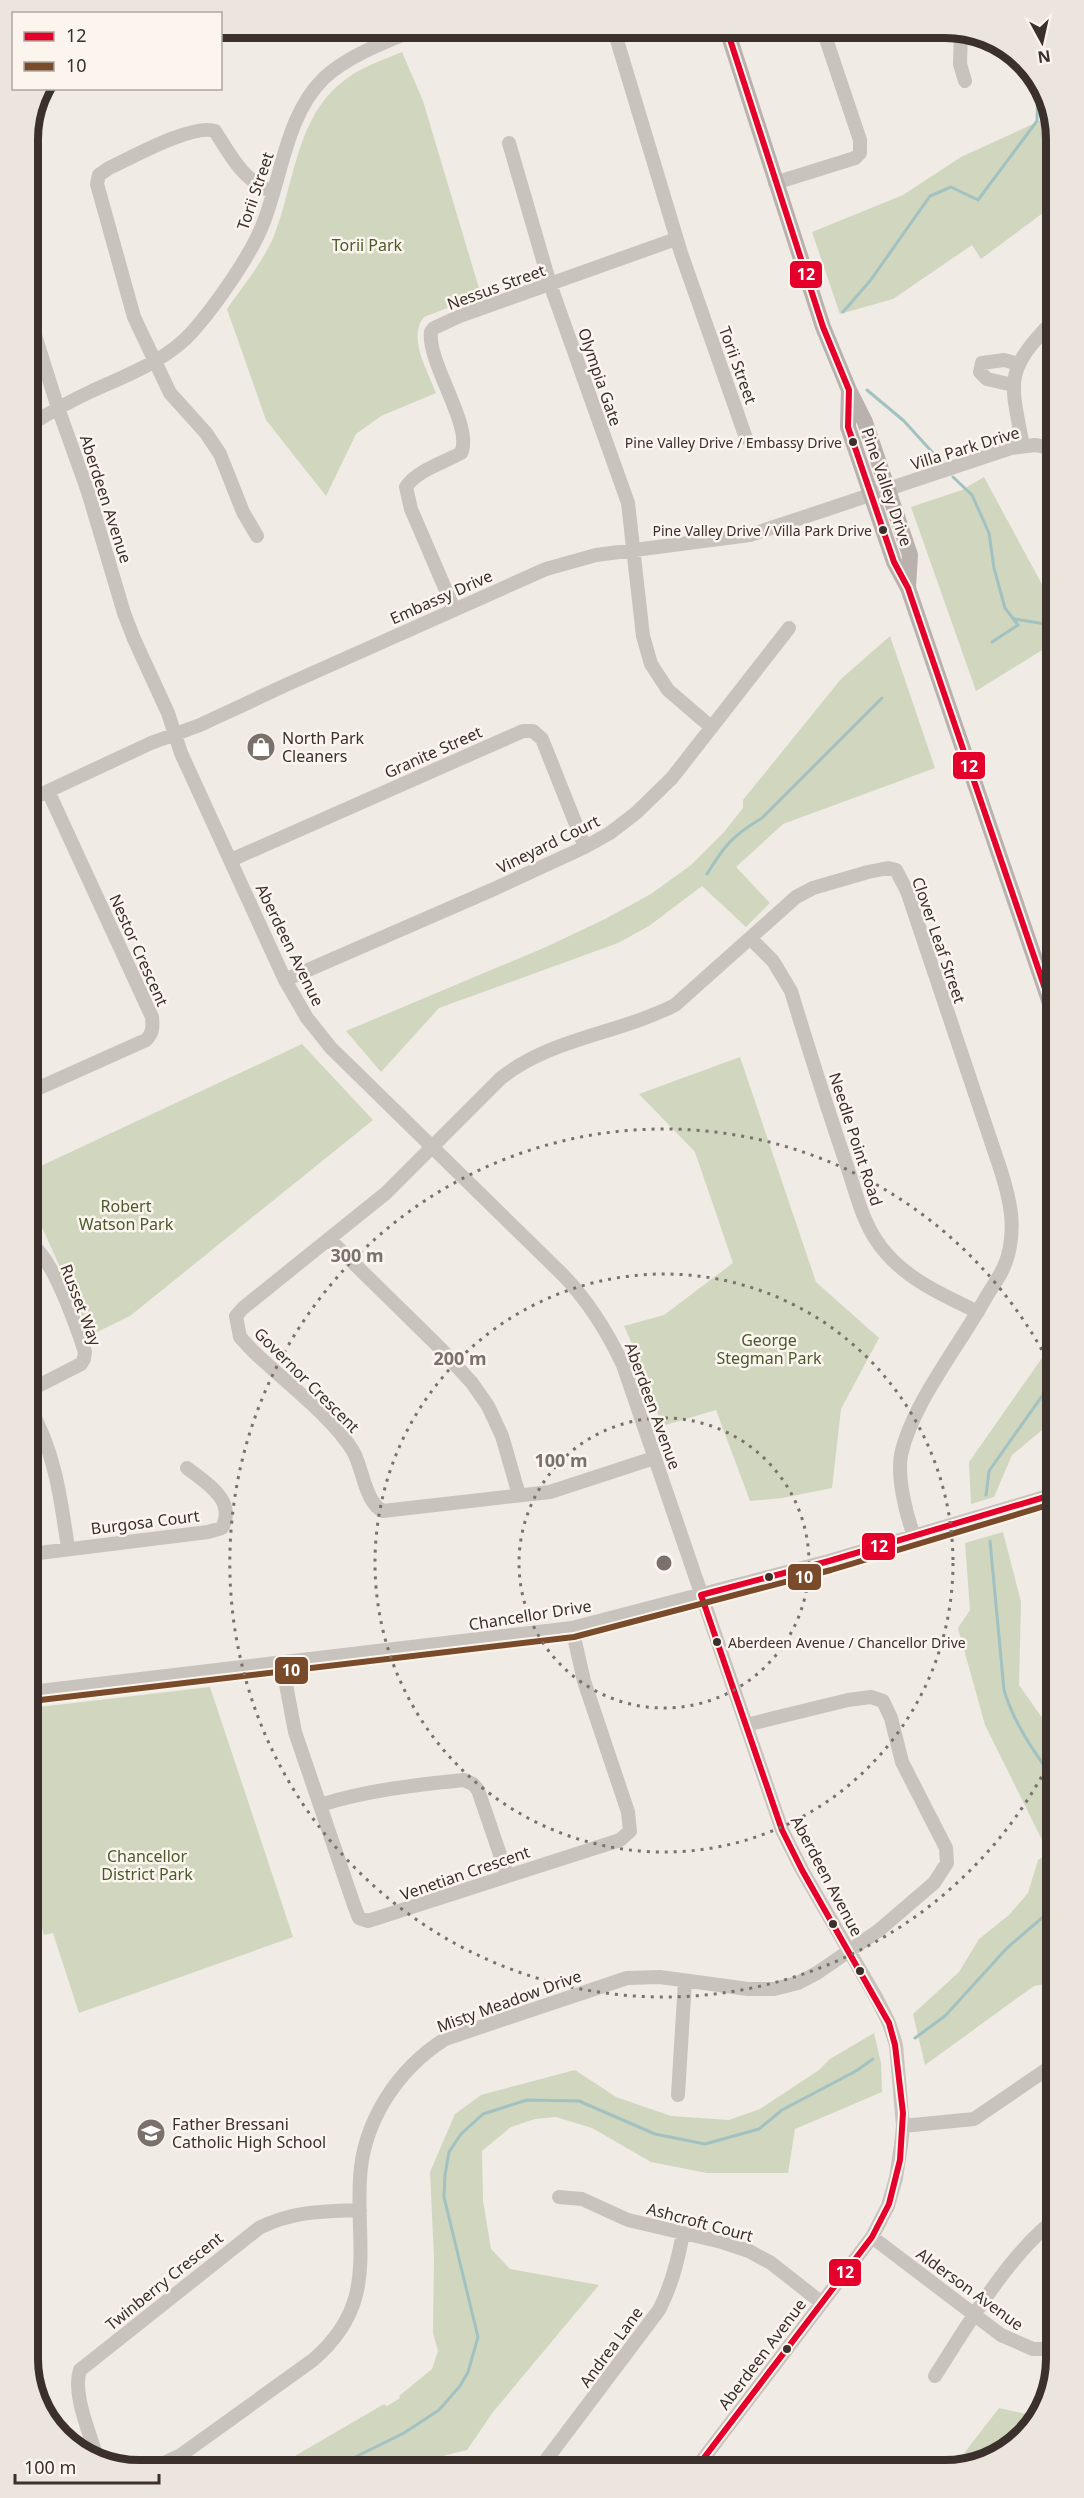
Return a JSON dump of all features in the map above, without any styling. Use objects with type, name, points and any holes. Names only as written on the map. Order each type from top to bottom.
[{"type":"main road","name":"Pine Valley Drive","points":[[730,38],[823,327],[865,422],[910,555],[908,588]]},
{"type":"main road","name":"Pine Valley Drive","points":[[849,390],[848,427],[894,562],[908,588],[1046,992]]},
{"type":"street","name":"Torii Street","points":[[38,420],[154,360],[183,341],[206,314],[253,246],[264,221],[300,113],[311,94],[325,78],[351,60],[398,38]]},
{"type":"street","name":"Torii Street","points":[[616,38],[676,239],[746,438]]},
{"type":"street","points":[[776,183],[855,158],[860,153],[860,140],[826,38]]},
{"type":"street","points":[[961,39],[960,64],[965,81]]},
{"type":"street","points":[[257,536],[243,512],[220,453],[174,398],[154,360],[130,307],[97,184],[99,175],[109,168],[171,140],[200,129],[208,129],[214,130],[247,177],[261,188],[273,192]]},
{"type":"street","name":"Olympia Gate","points":[[509,142],[550,284],[628,502],[643,636],[651,664],[668,690],[711,727]]},
{"type":"street","name":"Nessus Street","points":[[454,609],[411,509],[406,488],[411,480],[420,473],[461,453],[464,448],[461,430],[434,349],[431,332],[434,328],[460,316],[676,239]]},
{"type":"street","points":[[1023,446],[1012,385],[1014,374],[1037,337],[1046,328]]},
{"type":"street","name":"Aberdeen Avenue","points":[[38,345],[88,492],[124,613],[197,789],[285,980],[307,1018],[332,1048],[563,1275],[597,1315],[623,1365],[782,1830],[802,1870],[889,2023],[896,2045],[903,2126],[891,2197],[872,2237],[702,2460]]},
{"type":"street","points":[[1012,385],[987,380],[980,372],[982,363],[1004,360],[1019,364]]},
{"type":"street","name":"Villa Park Drive","points":[[888,490],[986,456],[1023,446],[1046,448]]},
{"type":"street","name":"Embassy Drive","points":[[38,796],[151,743],[200,725],[454,609],[566,562],[633,550],[750,535],[888,490]]},
{"type":"street","name":"Vineyard Court","points":[[285,980],[441,913],[585,847],[610,833],[650,801],[672,778],[789,628]]},
{"type":"street","name":"Granite Street","points":[[231,860],[523,731],[533,731],[542,739],[585,847]]},
{"type":"street","name":"Nestor Crescent","points":[[38,1088],[146,1040],[151,1035],[153,1026],[152,1017],[48,791]]},
{"type":"street","name":"Clover Leaf Street","points":[[433,1148],[515,1066],[541,1053],[654,1015],[675,1005],[789,902],[813,888],[888,868],[896,870],[901,877],[1011,1203],[1011,1238],[1008,1257],[997,1281],[926,1395],[916,1414],[901,1457],[902,1491],[914,1536]]},
{"type":"street","name":"Needle Point Road","points":[[750,938],[773,961],[791,991],[856,1194],[876,1240],[895,1263],[915,1279],[934,1291],[978,1312]]},
{"type":"street","name":"Governor Crescent","points":[[433,1148],[386,1194],[243,1308],[236,1316],[240,1337],[338,1430],[361,1467],[370,1498],[375,1507],[383,1511],[558,1489],[654,1458]]},
{"type":"street","points":[[329,1239],[440,1348],[472,1383],[488,1406],[502,1436],[519,1495]]},
{"type":"street","name":"Russet Way","points":[[38,1250],[53,1274],[85,1352],[81,1364],[38,1386]]},
{"type":"street","points":[[38,1427],[58,1485],[68,1548]]},
{"type":"street","name":"Burgosa Court","points":[[38,1553],[208,1532],[222,1528],[226,1512],[221,1496],[187,1468]]},
{"type":"street","name":"Chancellor Drive","points":[[38,1691],[572,1628],[914,1536],[1046,1497]]},
{"type":"street","name":"Venetian Crescent","points":[[282,1663],[295,1732],[359,1918],[368,1921],[620,1840],[630,1832],[628,1812],[584,1681],[572,1628]]},
{"type":"street","name":"Misty Meadow Drive","points":[[170,2460],[181,2455],[328,2347],[354,2306],[361,2271],[360,2178],[365,2142],[394,2085],[424,2052],[445,2039],[627,1978],[660,1977],[739,1988],[774,1989],[808,1978],[893,1919],[934,1883],[946,1863],[946,1848],[902,1762],[883,1701],[871,1697],[848,1700],[746,1725]]},
{"type":"street","points":[[320,1805],[361,1793],[464,1780],[473,1784],[478,1790],[507,1875]]},
{"type":"street","points":[[678,2095],[686,1981]]},
{"type":"street","points":[[903,2126],[974,2119],[1046,2070]]},
{"type":"street","name":"Ashcroft Court","points":[[559,2197],[582,2199],[628,2220],[749,2251],[771,2263],[822,2303]]},
{"type":"street","name":"Twinberry Crescent","points":[[95,2450],[77,2392],[80,2370],[259,2228],[300,2213],[360,2210]]},
{"type":"street","points":[[935,2376],[975,2315],[1030,2242],[1046,2228]]},
{"type":"street","name":"Andrea Lane","points":[[546,2460],[659,2310],[668,2294],[683,2233]]},
{"type":"street","name":"Alderson Avenue","points":[[872,2237],[1014,2342],[1033,2349],[1046,2349]]},
{"type":"green space","name":"Torii Park","points":[[402,52],[423,101],[481,295],[424,317],[419,325],[418,344],[436,393],[381,416],[356,434],[326,496],[266,420],[227,309],[252,274],[274,236],[298,154],[314,115],[341,83],[370,65]]},
{"type":"green space","points":[[1043,115],[1046,125],[1046,211],[981,259],[972,245],[893,299],[840,314],[812,232],[903,195],[961,157],[1044,119]]},
{"type":"green space","points":[[984,477],[1046,592],[1046,648],[976,691],[911,507],[962,490]]},
{"type":"green space","points":[[890,636],[935,768],[783,824],[736,867],[770,903],[746,927],[702,886],[649,926],[618,943],[439,1008],[381,1072],[346,1031],[546,947],[605,919],[651,894],[691,865],[724,832],[743,808],[743,800],[841,679]]},
{"type":"green space","name":"Robert Watson Park","points":[[302,1044],[373,1120],[130,1316],[91,1335],[38,1219],[38,1167]]},
{"type":"green space","name":"George Stegman Park","points":[[740,1057],[816,1282],[879,1338],[841,1409],[832,1488],[782,1498],[750,1501],[716,1410],[662,1426],[638,1357],[624,1326],[664,1315],[733,1263],[695,1152],[639,1094]]},
{"type":"green space","points":[[1046,1350],[1046,1427],[1012,1455],[994,1497],[971,1504],[969,1462]]},
{"type":"green space","points":[[1003,1532],[1021,1602],[1019,1685],[1046,1723],[1046,1848],[985,1725],[958,1628],[970,1610],[965,1543]]},
{"type":"green space","name":"Chancellor District Park","points":[[210,1687],[293,1937],[79,2013],[53,1933],[44,1935],[41,1925],[38,1926],[38,1707]]},
{"type":"green space","points":[[1046,1856],[1046,1984],[1034,1986],[925,2065],[913,2014],[959,1972],[979,1939],[1009,1915],[1028,1893],[1038,1860]]},
{"type":"green space","points":[[874,2033],[881,2063],[882,2092],[795,2129],[788,2173],[707,2173],[651,2162],[592,2128],[556,2117],[535,2119],[511,2127],[482,2151],[483,2201],[491,2249],[510,2269],[599,2285],[493,2412],[467,2450],[427,2460],[290,2460],[384,2404],[387,2406],[400,2398],[399,2396],[432,2369],[438,2351],[433,2333],[434,2257],[430,2172],[455,2114],[481,2095],[575,2070],[616,2097],[671,2116],[729,2120],[760,2109],[819,2070],[830,2059]]},
{"type":"green space","points":[[999,2408],[1030,2415],[1007,2440],[996,2447],[978,2455],[959,2459]]},
{"type":"waterway","points":[[843,312],[870,281],[930,196],[951,187],[978,200],[1037,121],[1038,98]]},
{"type":"waterway","points":[[867,390],[904,421],[943,464]]},
{"type":"waterway","points":[[953,477],[972,495],[989,533],[994,568],[1005,608],[1018,625],[992,642]]},
{"type":"waterway","points":[[1015,619],[1046,624]]},
{"type":"waterway","points":[[707,874],[730,842],[762,818],[882,698]]},
{"type":"waterway","points":[[986,1495],[989,1471],[1046,1390]]},
{"type":"waterway","points":[[990,1541],[1004,1690],[1019,1726],[1046,1768]]},
{"type":"waterway","points":[[915,2038],[945,2016],[1007,1948],[1046,1914]]},
{"type":"waterway","points":[[349,2460],[404,2433],[439,2410],[460,2386],[468,2372],[478,2337],[444,2197],[445,2175],[449,2152],[461,2134],[483,2114],[527,2100],[579,2101],[655,2134],[705,2144],[759,2129],[782,2110],[856,2071],[873,2059]]},
{"type":"transit line","name":"12","points":[[730,38],[823,327],[849,390],[848,427],[894,562],[908,588],[1046,992]]},
{"type":"transit line","name":"12","points":[[701,1595],[829,1561],[1046,1497]]},
{"type":"transit line","name":"10","points":[[38,1700],[574,1637],[831,1570],[1046,1506]]},
{"type":"transit line","name":"12","points":[[701,1595],[782,1830],[802,1870],[889,2023],[895,2045],[903,2113],[900,2160],[889,2204],[872,2237],[702,2460]]},
{"type":"place","name":"Pine Valley Drive / Embassy Drive","points":[[853,442]]},
{"type":"place","name":"Pine Valley Drive / Villa Park Drive","points":[[883,530]]},
{"type":"place","name":"North Park Cleaners","points":[[261,747]]},
{"type":"place","name":"Aberdeen Avenue / Chancellor Drive","points":[[717,1642]]},
{"type":"place","name":"Father Bressani Catholic High School","points":[[151,2133]]}]
